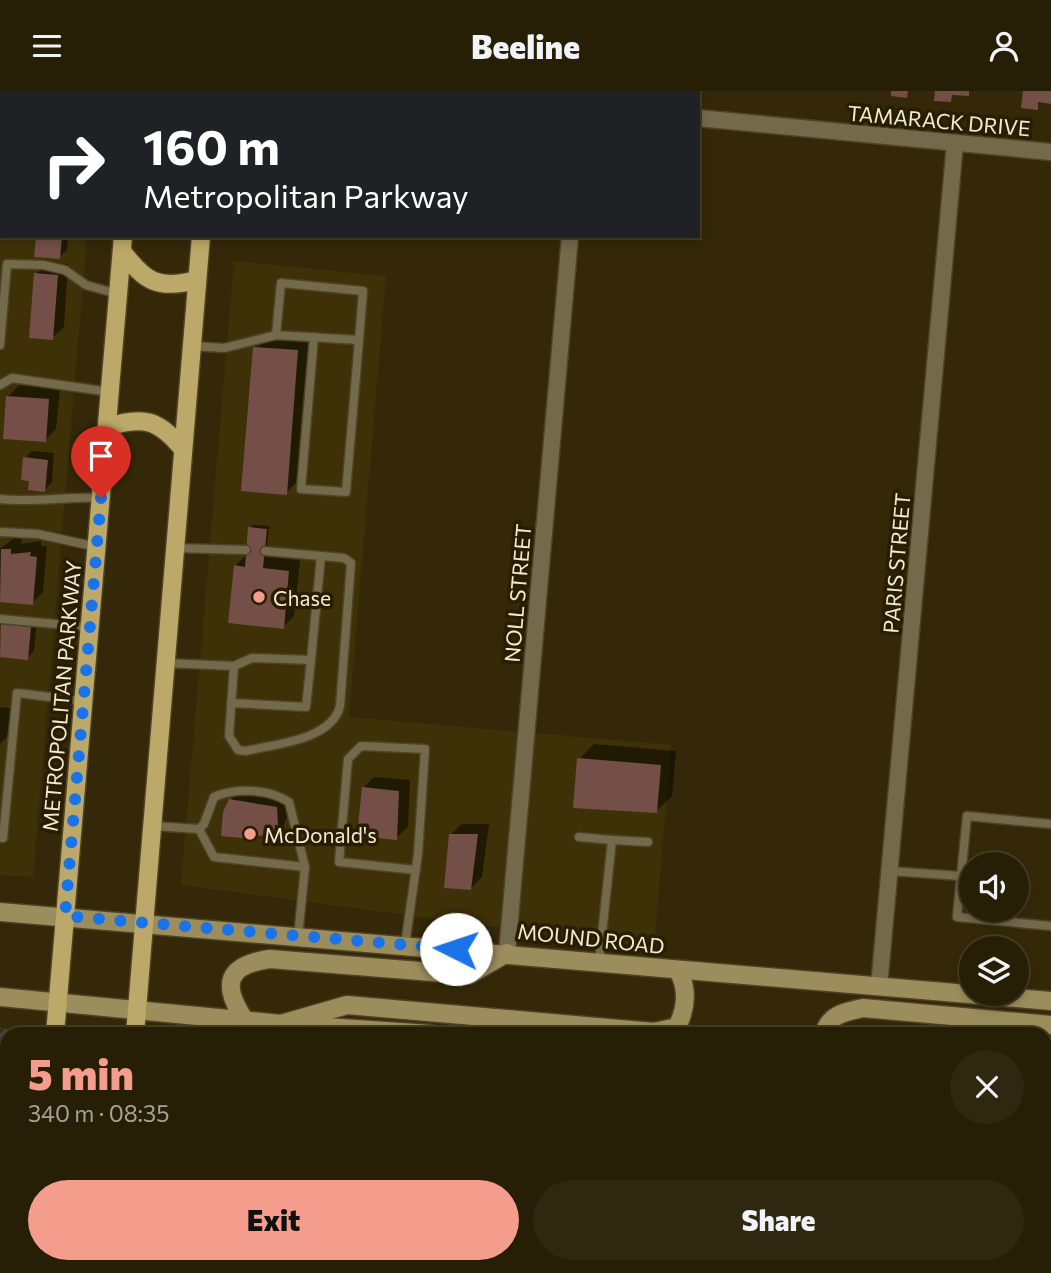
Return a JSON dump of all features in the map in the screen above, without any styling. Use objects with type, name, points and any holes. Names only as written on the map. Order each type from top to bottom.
[{"type":"main road","points":[[136,1027],[201,238]]},
{"type":"main road","points":[[122,244],[135,268],[156,283],[180,285],[197,280]]},
{"type":"main road","name":"METROPOLITAN PARKWAY","points":[[56,1027],[122,244]]},
{"type":"main road","points":[[107,427],[135,420],[147,421],[170,434],[182,448]]},
{"type":"main road","name":"MOUND ROAD","points":[[0,912],[507,953],[1051,1002]]},
{"type":"main road","points":[[244,1019],[234,1004],[230,989],[236,969],[250,962],[270,959],[469,975],[507,953]]},
{"type":"main road","points":[[677,1027],[685,1006],[684,982],[678,969]]},
{"type":"main road","points":[[0,997],[244,1019],[274,1027]]},
{"type":"main road","points":[[286,1027],[347,1005],[597,1027]]},
{"type":"main road","points":[[827,1027],[831,1019],[840,1013],[863,1008],[1051,1025]]},
{"type":"street","name":"TAMARACK DRIVE","points":[[700,118],[1051,152]]},
{"type":"street","name":"PARIS STREET","points":[[878,987],[955,142]]},
{"type":"street","name":"NOLL STREET","points":[[507,953],[570,238]]},
{"type":"lane","points":[[0,345],[7,264],[43,265],[65,270],[86,285],[118,295]]},
{"type":"lane","points":[[276,335],[281,283],[363,291],[346,492],[301,489],[314,337]]},
{"type":"lane","points":[[191,346],[224,348],[276,335],[359,341]]},
{"type":"lane","points":[[0,385],[12,378],[110,393]]},
{"type":"lane","points":[[0,499],[31,502],[68,496],[101,498]]},
{"type":"lane","points":[[0,532],[38,534],[97,547]]},
{"type":"lane","points":[[174,548],[246,550]]},
{"type":"lane","points":[[234,666],[229,736],[238,750],[246,751],[303,737],[325,727],[338,713],[352,569],[344,558],[265,551]]},
{"type":"lane","points":[[230,703],[306,707],[321,556]]},
{"type":"lane","points":[[0,619],[89,627]]},
{"type":"lane","points":[[164,663],[234,666],[251,658],[311,660]]},
{"type":"lane","points":[[0,838],[3,838],[17,693],[83,701]]},
{"type":"lane","points":[[405,945],[416,870],[425,749],[361,745],[348,759],[339,862],[416,870]]},
{"type":"lane","points":[[151,826],[199,829],[204,824],[214,797],[228,791],[276,793],[289,802],[305,867],[298,937]]},
{"type":"lane","points":[[963,852],[967,816],[1051,824]]},
{"type":"lane","points":[[199,829],[215,857],[305,867]]},
{"type":"lane","points":[[579,837],[648,842]]},
{"type":"lane","points":[[599,962],[612,840]]},
{"type":"lane","points":[[889,871],[959,876]]},
{"type":"lane","points":[[959,896],[959,917]]},
{"type":"lane","points":[[1009,922],[1051,926]]},
{"type":"shaded area","points":[[0,238],[87,238],[33,877],[0,875]]},
{"type":"shaded area","points":[[234,261],[386,276],[349,717],[671,745],[654,948],[181,885]]},
{"type":"building","points":[[891,91],[908,91],[907,98],[891,96]]},
{"type":"building","points":[[935,91],[969,91],[969,96],[952,95],[951,102],[934,101]]},
{"type":"building","points":[[1023,91],[1051,91],[1051,104],[1038,102],[1038,110],[1021,108]]},
{"type":"building","points":[[36,238],[62,238],[60,259],[34,257]]},
{"type":"building","points":[[34,273],[58,275],[53,340],[29,338]]},
{"type":"building","points":[[253,347],[298,350],[287,495],[241,491]]},
{"type":"building","points":[[6,396],[49,399],[46,442],[3,439]]},
{"type":"building","points":[[23,457],[48,460],[45,492],[28,490],[29,481],[21,480]]},
{"type":"building","name":"Chase","points":[[248,527],[267,529],[263,568],[289,571],[284,629],[228,623],[234,565],[245,567]]},
{"type":"building","points":[[1,549],[11,549],[11,554],[31,552],[30,556],[37,557],[33,605],[0,602]]},
{"type":"building","points":[[1,624],[31,627],[28,660],[0,657]]},
{"type":"building","points":[[577,758],[661,765],[657,813],[573,808]]},
{"type":"building","points":[[362,787],[399,791],[397,840],[357,836]]},
{"type":"building","points":[[229,799],[277,807],[278,825],[275,825],[274,837],[244,834],[243,838],[221,836],[223,812]]},
{"type":"building","points":[[449,834],[478,834],[471,890],[444,888]]},
{"type":"place","name":"Chase","points":[[259,597]]},
{"type":"place","name":"McDonald's","points":[[250,834]]},
{"type":"route","points":[[101,498],[65,916],[456,949]]}]
